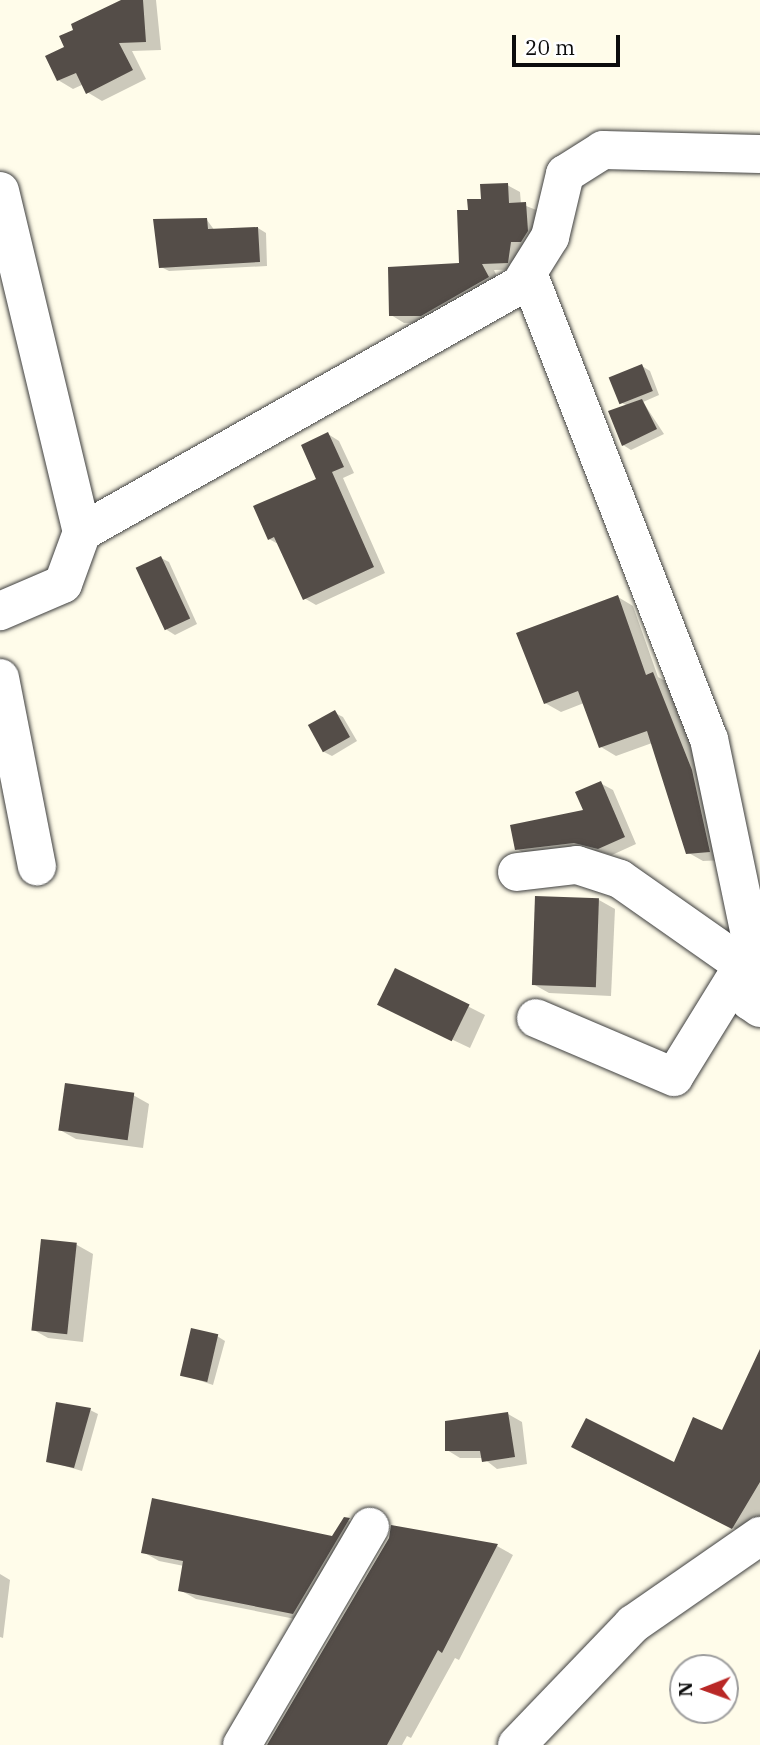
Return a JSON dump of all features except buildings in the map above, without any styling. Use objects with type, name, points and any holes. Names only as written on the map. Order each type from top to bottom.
[{"type":"street","points":[[82,532],[520,285],[550,237],[565,174],[603,150],[760,154]]},
{"type":"street","points":[[0,191],[82,532],[64,583],[0,611]]},
{"type":"street","points":[[528,273],[709,739],[753,948],[744,966],[721,996],[674,1077],[536,1018]]},
{"type":"street","points":[[0,678],[37,866]]},
{"type":"street","points":[[517,872],[577,865],[620,879],[744,966],[750,1001],[760,1008]]},
{"type":"street","points":[[242,1745],[370,1527]]},
{"type":"street","points":[[517,1745],[633,1625],[760,1535]]}]
